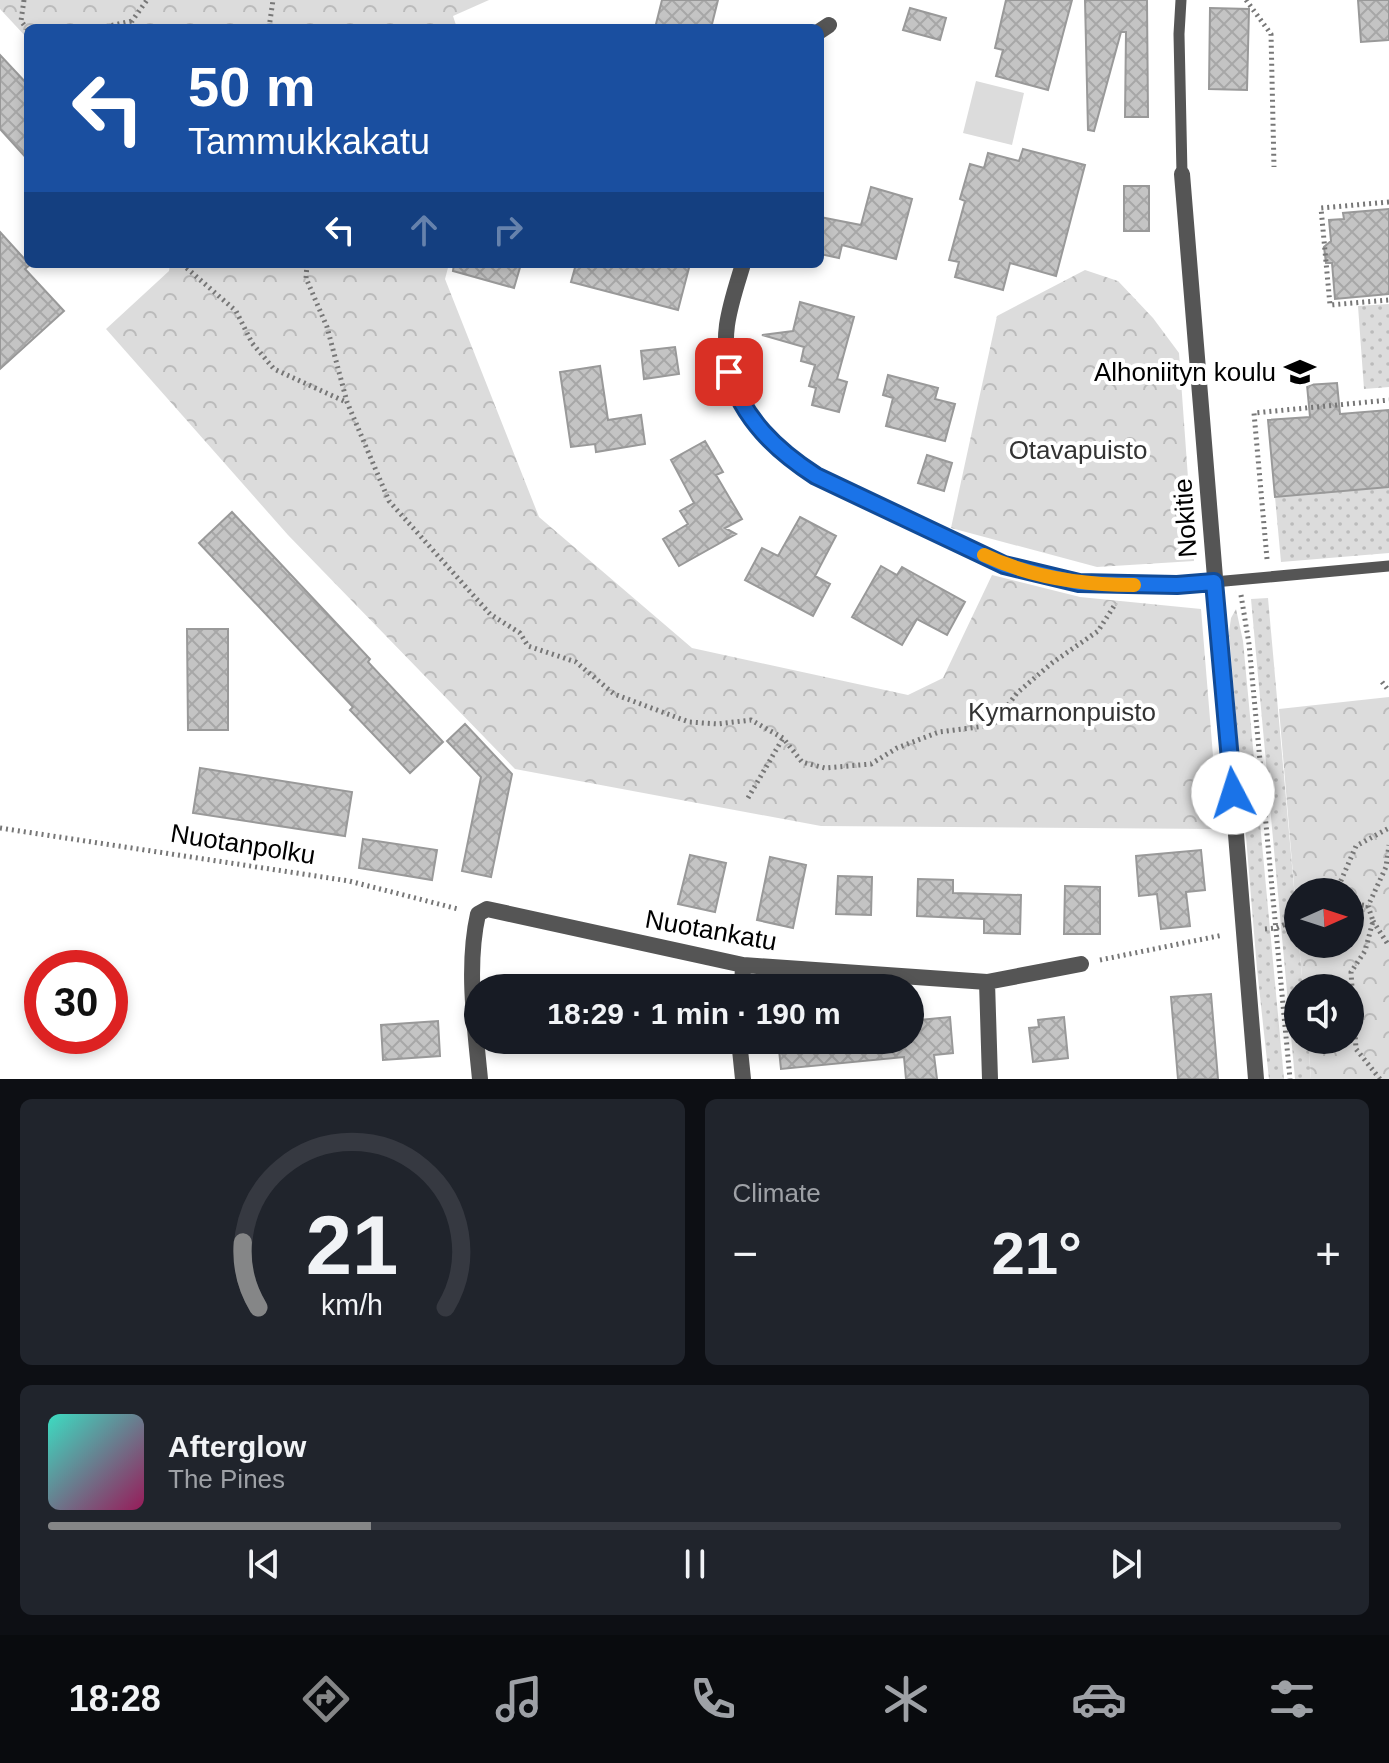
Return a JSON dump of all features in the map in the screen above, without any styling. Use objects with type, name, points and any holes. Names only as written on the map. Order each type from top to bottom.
[{"type":"street","name":"Nokitie","points":[[1182,174],[1256,1079]]},
{"type":"street","points":[[742,268],[726,344],[729,372],[736,395],[749,417],[772,442],[816,476],[1004,565],[1079,583],[1214,582]]},
{"type":"street","name":"Nuotankatu","points":[[478,914],[487,909],[743,965],[987,982],[1081,964]]},
{"type":"street","points":[[478,914],[473,997],[480,1079]]},
{"type":"street","points":[[743,965],[743,974]]},
{"type":"street","points":[[987,982],[990,1079]]},
{"type":"street","points":[[740,1054],[743,1079]]},
{"type":"lane","name":"Nokitie","points":[[1181,0],[1182,174]]},
{"type":"lane","points":[[1214,582],[1389,566]]},
{"type":"path","points":[[24,0],[21,21],[24,25]]},
{"type":"path","points":[[132,24],[147,0]]},
{"type":"path","points":[[270,24],[273,0]]},
{"type":"path","points":[[1246,0],[1271,34],[1274,167]]},
{"type":"path","points":[[1389,202],[1321,208],[1330,305],[1389,300]]},
{"type":"path","points":[[187,268],[236,311],[252,343],[274,369],[347,402]]},
{"type":"path","points":[[307,268],[306,278],[327,327],[347,402],[389,501],[490,614],[520,633],[528,646],[576,662],[614,694],[689,722],[718,724],[751,720],[783,738],[802,762],[825,768],[871,764],[897,748],[939,732],[993,725],[1017,693],[1052,663],[1098,631],[1127,585]]},
{"type":"path","points":[[1268,576],[1254,413],[1389,400]]},
{"type":"path","points":[[1239,578],[1249,644],[1290,1079]]},
{"type":"path","points":[[1382,682],[1389,691]]},
{"type":"path","points":[[748,798],[783,738]]},
{"type":"path","name":"Nuotanpolku","points":[[0,828],[349,881],[478,914]]},
{"type":"path","points":[[1342,878],[1356,846],[1389,828]]},
{"type":"path","points":[[1389,845],[1386,867],[1368,906],[1373,921],[1389,946]]},
{"type":"path","points":[[1364,905],[1368,906]]},
{"type":"path","points":[[1373,921],[1365,951],[1351,972],[1356,1049],[1380,1079]]},
{"type":"path","points":[[1081,964],[1284,925]]},
{"type":"green space","points":[[0,0],[489,0],[453,16],[456,24],[24,24],[24,35],[0,9]]},
{"type":"green space","points":[[976,81],[1024,93],[1012,145],[963,133]]},
{"type":"green space","name":"Kymarnonpuisto","points":[[169,268],[448,268],[445,279],[539,517],[692,648],[908,695],[943,678],[992,575],[1080,597],[1201,609],[1219,829],[821,826],[515,769],[288,535],[106,329]]},
{"type":"green space","name":"Otavapuisto","points":[[1085,270],[1118,281],[1153,318],[1179,353],[1194,561],[1097,567],[951,528],[997,316]]},
{"type":"green space","points":[[1389,304],[1389,387],[1364,389],[1358,306]]},
{"type":"green space","points":[[1389,487],[1389,553],[1281,562],[1275,497]]},
{"type":"green space","points":[[1268,598],[1293,878],[1284,878],[1284,958],[1300,958],[1302,974],[1285,974],[1251,599]]},
{"type":"green space","points":[[1236,609],[1243,641],[1284,1079],[1269,1079],[1257,969],[1229,632]]},
{"type":"green space","points":[[1389,697],[1389,1079],[1311,1079],[1309,1054],[1364,1054],[1364,974],[1302,974],[1300,958],[1364,958],[1364,878],[1293,878],[1279,709]]},
{"type":"green space","points":[[1293,1054],[1309,1054],[1311,1079],[1295,1079]]},
{"type":"building","points":[[662,0],[718,0],[712,24],[656,24]]},
{"type":"building","points":[[1006,0],[1072,0],[1048,90],[996,76],[1003,50],[995,48]]},
{"type":"building","points":[[1085,0],[1147,0],[1148,117],[1125,117],[1126,32],[1121,32],[1094,131],[1088,130]]},
{"type":"building","points":[[1358,0],[1389,0],[1389,40],[1361,42]]},
{"type":"building","points":[[910,8],[946,18],[940,40],[903,30]]},
{"type":"building","points":[[1210,8],[1249,9],[1247,90],[1209,89]]},
{"type":"building","points":[[0,55],[24,81],[24,156],[0,129]]},
{"type":"building","points":[[1023,149],[1085,165],[1056,276],[1010,263],[1003,290],[955,277],[959,262],[949,260],[965,201],[960,199],[970,164],[984,168],[988,153],[1019,161]]},
{"type":"building","points":[[1124,186],[1149,186],[1149,231],[1124,231]]},
{"type":"building","points":[[871,187],[912,199],[896,259],[842,245],[839,258],[824,255],[824,218],[861,225]]},
{"type":"building","points":[[1389,209],[1389,294],[1335,299],[1332,263],[1326,263],[1324,247],[1331,241],[1329,220],[1344,219],[1343,213]]},
{"type":"building","points":[[0,232],[24,258],[24,268],[64,311],[0,369]]},
{"type":"building","points":[[453,268],[520,268],[514,288],[453,271]]},
{"type":"building","points":[[575,268],[689,268],[678,310],[571,282]]},
{"type":"building","points":[[800,302],[854,317],[837,379],[847,382],[839,412],[812,405],[816,388],[809,386],[815,365],[801,361],[804,347],[762,335],[793,331]]},
{"type":"building","points":[[675,347],[679,374],[644,379],[641,351]]},
{"type":"building","points":[[600,366],[608,420],[641,415],[645,444],[596,452],[595,444],[571,447],[560,372]]},
{"type":"building","points":[[888,375],[938,388],[935,399],[955,404],[945,441],[886,426],[893,398],[883,395]]},
{"type":"building","points":[[1337,383],[1340,414],[1389,410],[1389,487],[1275,497],[1268,420],[1310,417],[1307,385]]},
{"type":"building","points":[[705,441],[723,472],[716,475],[742,519],[725,528],[736,534],[679,566],[663,539],[688,524],[680,511],[694,503],[671,460]]},
{"type":"building","points":[[927,455],[952,463],[944,491],[918,483]]},
{"type":"building","points":[[232,512],[443,742],[410,773],[350,710],[353,707],[199,543]]},
{"type":"building","points":[[800,517],[836,536],[815,576],[830,584],[813,616],[745,580],[762,548],[778,556]]},
{"type":"building","points":[[881,566],[897,575],[902,567],[965,602],[947,635],[917,619],[902,645],[852,617]]},
{"type":"building","points":[[187,629],[228,629],[228,730],[188,730]]},
{"type":"building","points":[[465,724],[512,774],[491,877],[462,871],[481,777],[447,741]]},
{"type":"building","points":[[200,768],[352,792],[345,836],[193,813]]},
{"type":"building","points":[[363,839],[437,850],[432,880],[359,868]]},
{"type":"building","points":[[1201,850],[1205,890],[1186,892],[1190,926],[1161,929],[1157,894],[1139,896],[1136,856]]},
{"type":"building","points":[[690,855],[726,863],[715,912],[678,904]]},
{"type":"building","points":[[770,857],[806,865],[793,928],[757,920]]},
{"type":"building","points":[[838,876],[872,877],[871,915],[836,914]]},
{"type":"building","points":[[918,879],[953,880],[953,893],[1021,895],[1020,934],[984,933],[984,919],[917,916]]},
{"type":"building","points":[[1065,886],[1100,887],[1100,934],[1064,934]]},
{"type":"building","points":[[1211,994],[1218,1079],[1178,1079],[1171,997]]},
{"type":"building","points":[[950,1017],[953,1053],[934,1055],[937,1079],[906,1079],[904,1057],[781,1069],[779,1054],[924,1054],[924,1020]]},
{"type":"building","points":[[1064,1017],[1068,1058],[1033,1062],[1029,1028],[1039,1027],[1038,1020]]},
{"type":"building","points":[[438,1021],[440,1056],[383,1060],[381,1025]]},
{"type":"slow traffic","points":[[984,555],[1004,565],[1079,583],[1134,585]]},
{"type":"place","name":"Alhoniityn koulu","points":[[1300,372]]},
{"type":"route","points":[[729,372],[736,395],[749,417],[772,442],[801,466],[816,476],[1004,565],[1079,583],[1177,585],[1214,582],[1233,793]]}]
